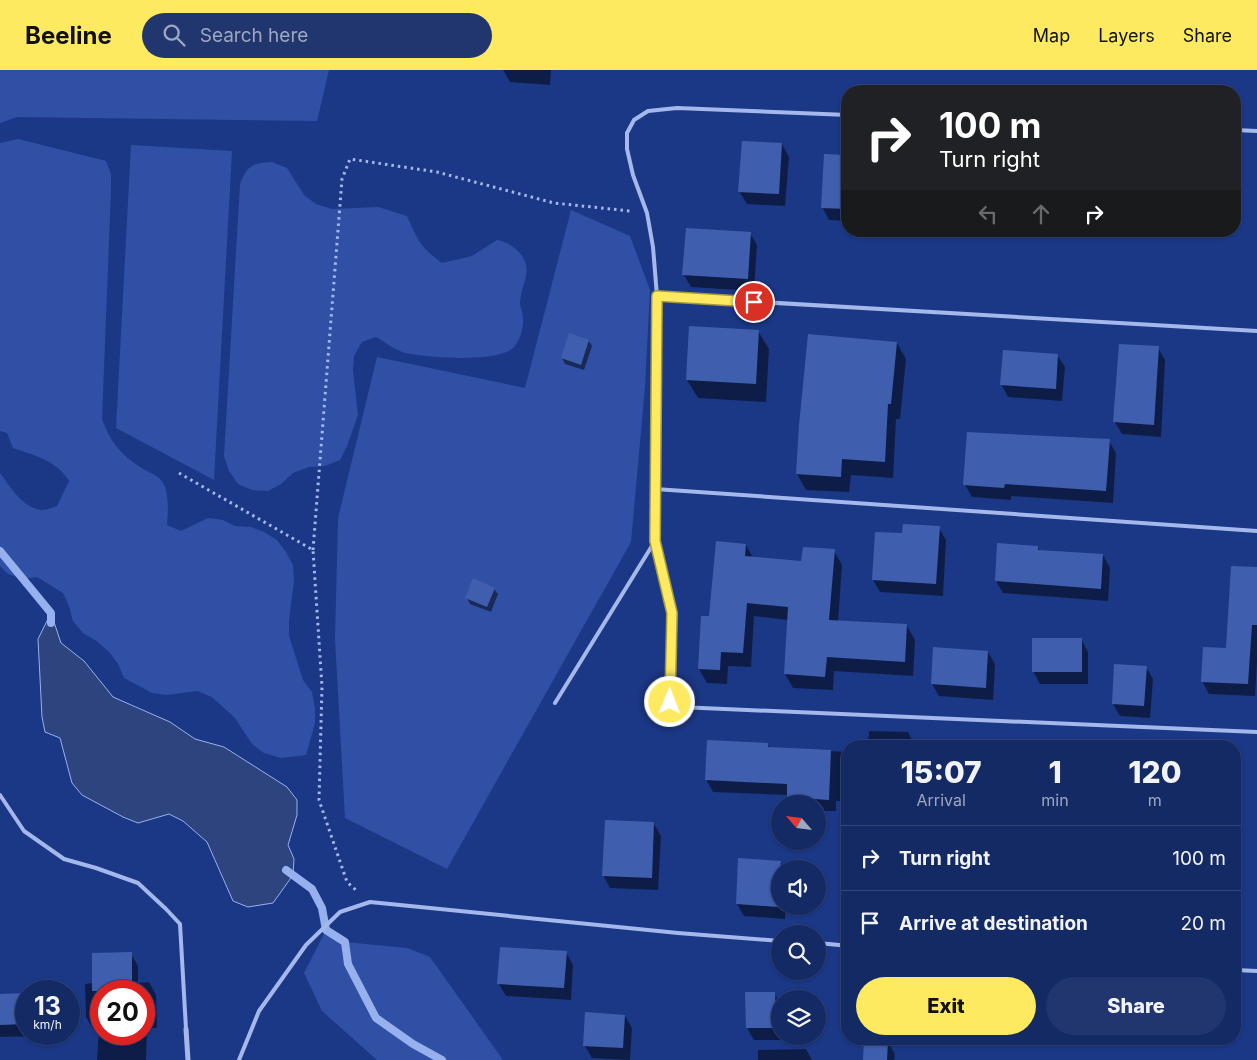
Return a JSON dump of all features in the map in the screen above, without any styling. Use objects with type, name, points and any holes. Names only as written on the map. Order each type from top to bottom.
[{"type":"street","points":[[186,1029],[188,1060]]},
{"type":"lane","points":[[841,115],[677,108],[648,111],[634,120],[627,133],[627,150],[633,174],[648,213],[657,296],[655,541],[672,613],[670,702],[679,707],[1257,732]]},
{"type":"lane","points":[[1241,130],[1257,131]]},
{"type":"lane","points":[[657,296],[1257,331]]},
{"type":"lane","points":[[655,489],[1257,531]]},
{"type":"lane","points":[[555,703],[655,541]]},
{"type":"lane","points":[[0,795],[24,831],[56,854],[64,859],[138,883],[180,924],[186,1029]]},
{"type":"lane","points":[[239,1060],[259,1011],[306,945],[340,912],[370,902],[678,933],[771,940]]},
{"type":"lane","points":[[826,944],[841,945]]},
{"type":"lane","points":[[1241,970],[1257,971]]},
{"type":"path","points":[[370,902],[346,882],[320,800],[322,687],[313,550],[342,179],[350,159],[437,172],[554,203],[648,213]]},
{"type":"path","points":[[179,473],[313,550]]},
{"type":"shaded area","points":[[0,70],[329,70],[317,121],[17,117],[0,123]]},
{"type":"shaded area","points":[[18,139],[106,161],[111,174],[111,191],[102,419],[108,434],[121,452],[133,462],[158,477],[163,483],[168,501],[167,525],[181,531],[208,518],[223,520],[235,526],[251,527],[264,532],[277,540],[286,552],[293,565],[294,580],[289,636],[303,680],[312,692],[315,708],[315,723],[306,755],[281,758],[264,753],[252,744],[235,718],[212,697],[197,691],[167,695],[152,693],[124,678],[118,664],[110,653],[98,642],[83,633],[73,621],[63,593],[37,577],[23,579],[8,574],[0,566],[0,473],[23,501],[41,510],[57,506],[69,481],[52,463],[13,448],[7,433],[0,431],[0,143]]},
{"type":"shaded area","points":[[131,145],[232,151],[214,480],[116,428]]},
{"type":"shaded area","points":[[272,162],[287,168],[304,195],[316,204],[332,209],[378,207],[407,216],[420,242],[442,263],[472,256],[497,240],[513,246],[517,250],[526,263],[527,270],[520,303],[523,322],[520,337],[514,347],[506,352],[479,357],[446,358],[402,352],[376,337],[362,342],[354,356],[353,371],[358,415],[340,460],[325,466],[309,467],[293,473],[281,484],[268,491],[252,490],[238,484],[229,471],[224,456],[240,184],[245,173],[252,166]]},
{"type":"shaded area","points":[[571,210],[630,236],[650,290],[645,387],[631,542],[447,869],[345,818],[335,639],[338,518],[377,357],[525,388]]},
{"type":"shaded area","points":[[51,613],[61,643],[84,661],[113,697],[170,722],[195,739],[224,747],[287,787],[297,800],[297,815],[288,845],[294,859],[293,875],[273,903],[248,907],[233,901],[207,842],[183,821],[169,814],[138,823],[82,795],[72,783],[60,738],[45,732],[42,717],[38,639]]},
{"type":"shaded area","points":[[326,930],[345,942],[407,948],[430,957],[503,1060],[377,1060],[322,1011],[304,973]]},
{"type":"building","points":[[742,141],[782,143],[779,194],[738,192]]},
{"type":"building","points":[[824,154],[841,155],[841,209],[821,208]]},
{"type":"building","points":[[686,228],[751,232],[748,279],[682,275]]},
{"type":"building","points":[[689,326],[759,330],[756,384],[686,380]]},
{"type":"building","points":[[569,333],[589,340],[581,365],[561,358]]},
{"type":"building","points":[[808,334],[897,342],[891,404],[888,404],[885,462],[842,459],[841,477],[796,474]]},
{"type":"building","points":[[1119,344],[1159,346],[1154,425],[1113,422]]},
{"type":"building","points":[[1003,350],[1058,354],[1056,389],[1000,385]]},
{"type":"building","points":[[967,432],[1110,439],[1106,491],[1005,484],[1004,488],[963,485]]},
{"type":"building","points":[[903,524],[940,526],[936,584],[872,580],[875,532],[902,533]]},
{"type":"building","points":[[716,541],[746,544],[745,556],[801,561],[803,547],[835,549],[829,620],[907,624],[905,662],[827,657],[825,677],[784,674],[788,607],[747,603],[743,653],[721,652],[720,670],[698,669],[701,616],[709,616]]},
{"type":"building","points":[[997,543],[1038,546],[1038,550],[1103,554],[1101,589],[995,581]]},
{"type":"building","points":[[1231,566],[1257,567],[1257,625],[1252,625],[1248,684],[1201,682],[1203,647],[1226,648]]},
{"type":"building","points":[[473,578],[495,588],[487,607],[465,598]]},
{"type":"building","points":[[1032,638],[1082,638],[1082,672],[1032,672]]},
{"type":"building","points":[[933,647],[988,651],[986,688],[931,684]]},
{"type":"building","points":[[1114,664],[1147,666],[1144,706],[1112,704]]},
{"type":"building","points":[[707,740],[768,743],[768,747],[831,750],[829,800],[826,800],[826,795],[787,795],[787,784],[705,780]]},
{"type":"building","points":[[605,820],[654,822],[652,878],[602,876]]},
{"type":"building","points":[[738,858],[771,860],[771,906],[736,904]]},
{"type":"building","points":[[500,947],[567,951],[564,988],[497,984]]},
{"type":"building","points":[[132,952],[132,980],[92,980],[92,953]]},
{"type":"building","points":[[745,992],[771,992],[771,1028],[746,1028]]},
{"type":"building","points":[[15,993],[15,1024],[0,1025],[0,994]]},
{"type":"building","points":[[585,1012],[625,1015],[623,1048],[583,1046]]},
{"type":"building","points":[[864,1045],[888,1045],[887,1060],[863,1060]]},
{"type":"waterway","points":[[0,551],[51,613],[51,623]]},
{"type":"waterway","points":[[286,870],[312,889],[322,908],[326,930],[345,942],[348,964],[376,1018],[413,1044],[442,1060]]},
{"type":"route","points":[[670,702],[672,613],[655,541],[657,296],[754,302]]}]
